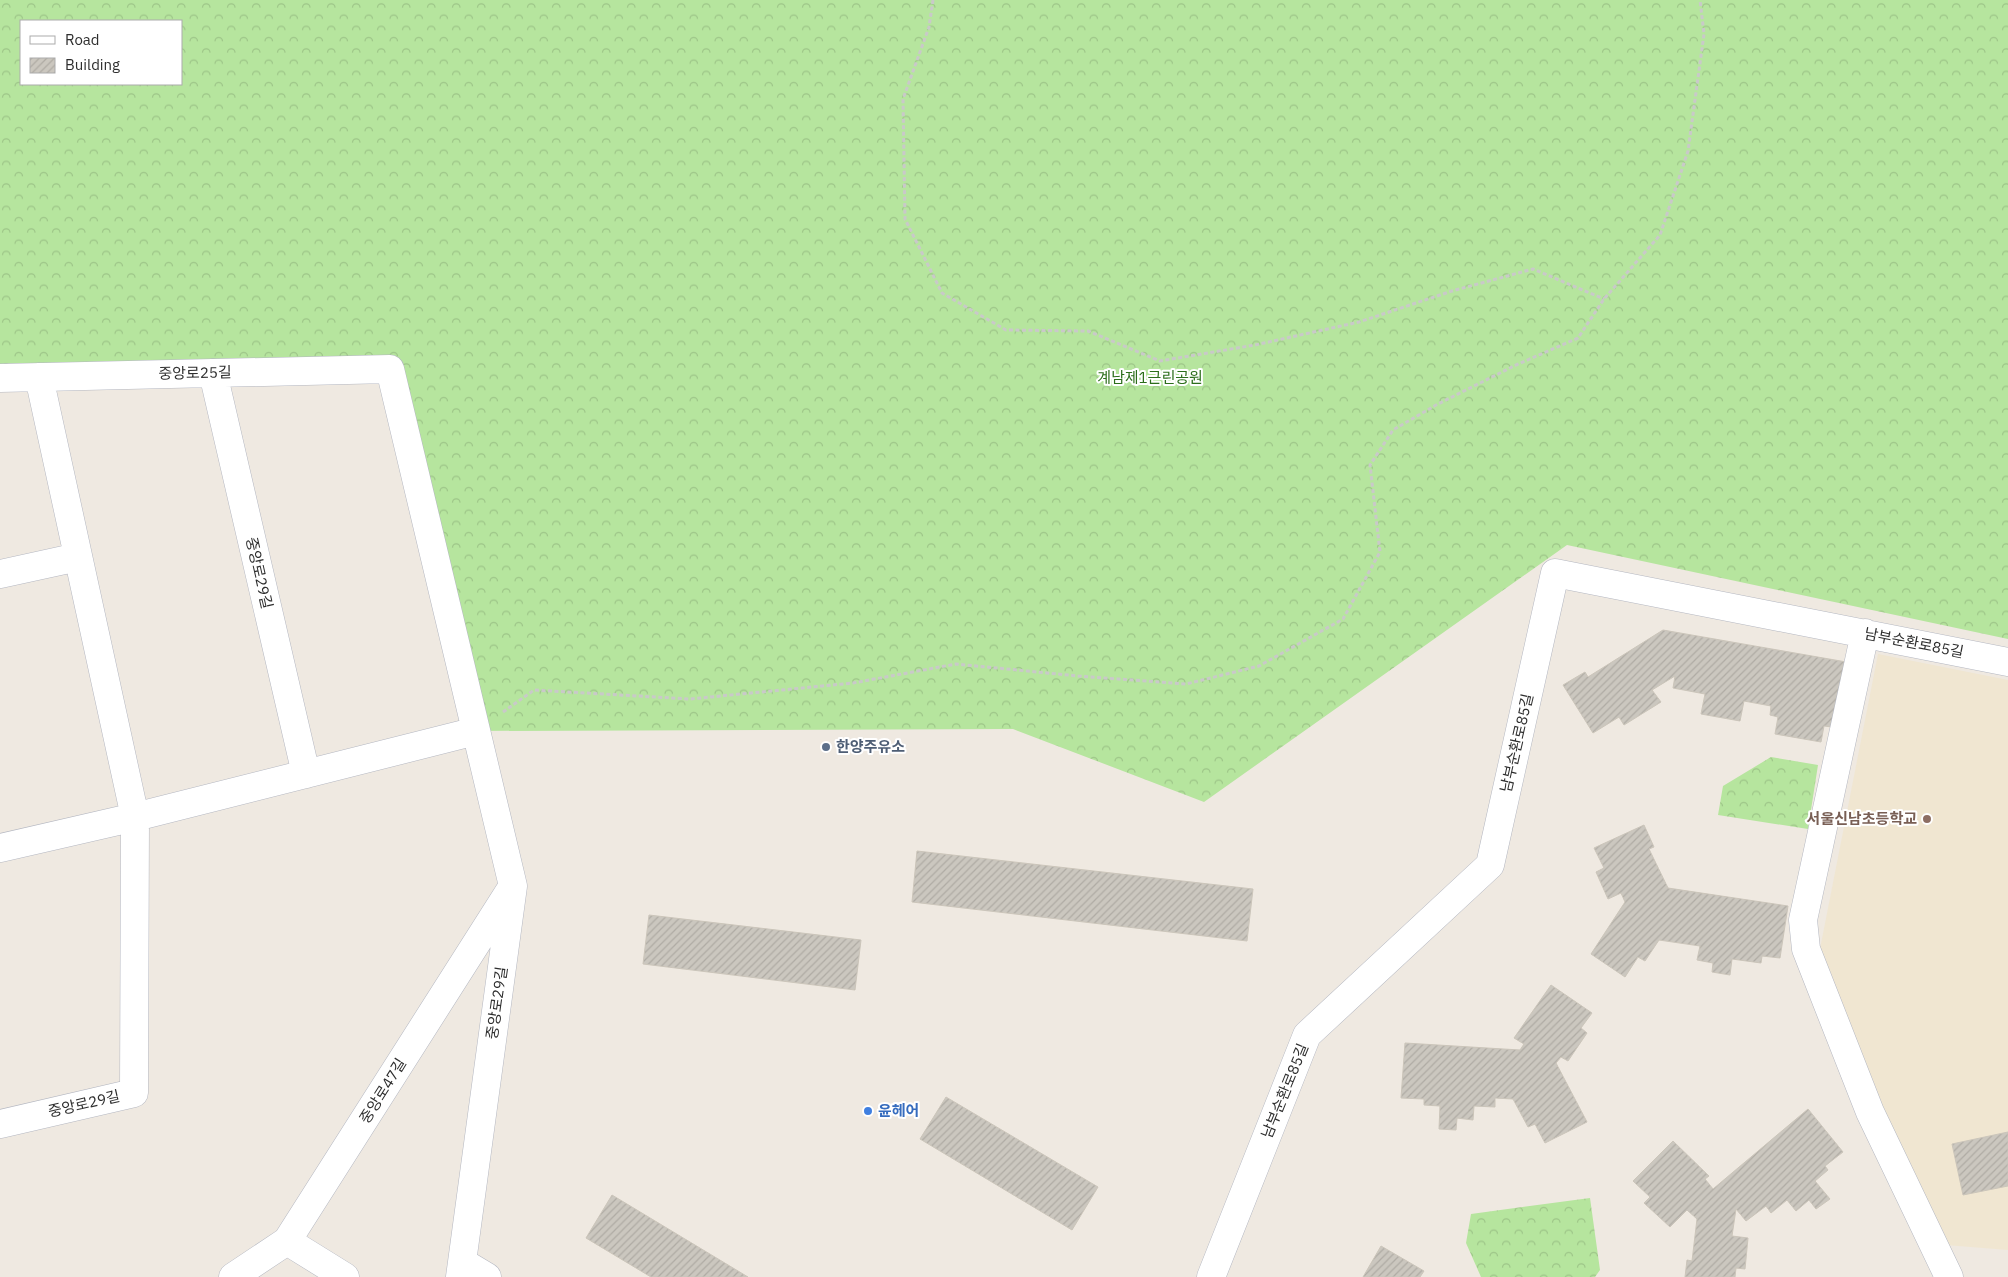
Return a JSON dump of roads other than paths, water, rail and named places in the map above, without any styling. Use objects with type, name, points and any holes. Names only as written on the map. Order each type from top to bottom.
[{"type":"street","name":"중앙로25길","points":[[0,378],[390,369]]},
{"type":"street","name":"중앙로29길","points":[[390,369],[513,886],[461,1270]]},
{"type":"street","name":"중앙로29길","points":[[213,373],[306,774]]},
{"type":"street","name":"중앙로29길","points":[[0,1124],[134,1092],[134,817],[39,377]]},
{"type":"street","points":[[0,574],[78,557]]},
{"type":"street","name":"남부순환로85길","points":[[1212,1277],[1307,1035],[1490,866],[1556,573],[2008,662]]},
{"type":"street","points":[[1865,633],[1803,920],[1806,949],[1870,1112],[1949,1277]]},
{"type":"street","points":[[0,848],[134,817],[476,731]]},
{"type":"street","name":"중앙로47길","points":[[233,1277],[287,1242],[513,886]]},
{"type":"street","points":[[287,1242],[345,1277]]},
{"type":"street","points":[[461,1270],[487,1277]]},
{"type":"place","name":"한양주유소","points":[[826,747]]},
{"type":"place","name":"서울신남초등학교","points":[[1927,819]]},
{"type":"place","name":"윤헤어","points":[[868,1111]]},
{"type":"park label","name":"계남제1근린공원","points":[[1150,378]]}]
